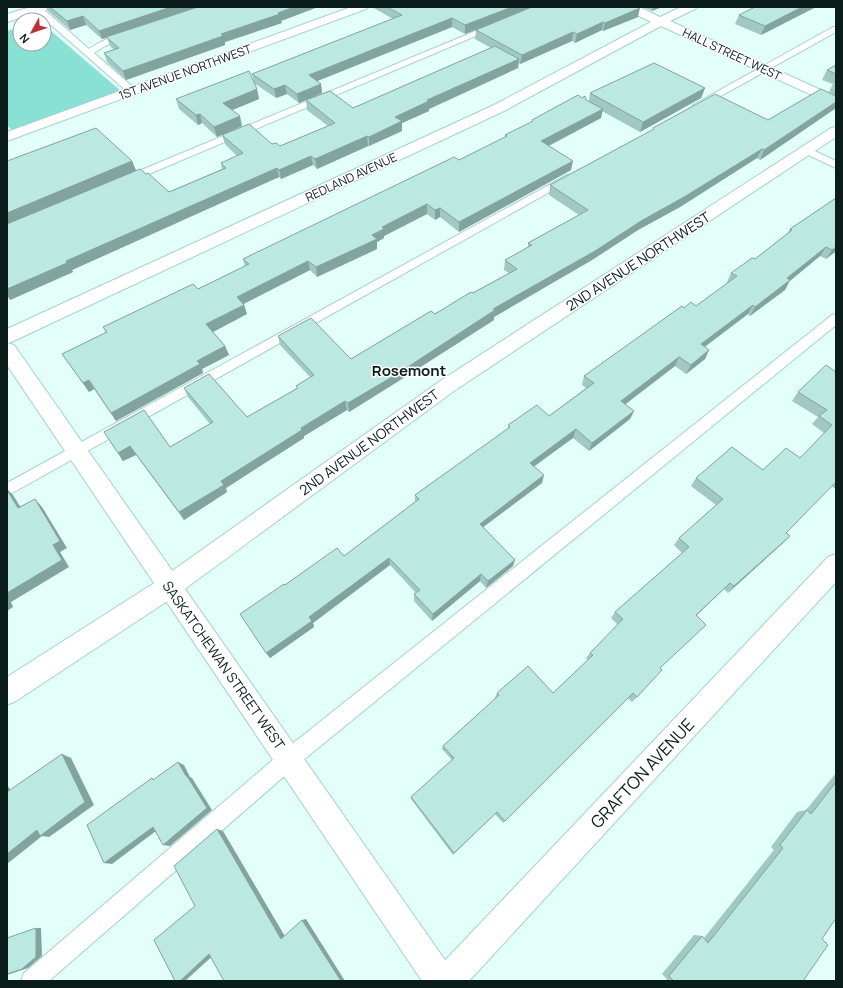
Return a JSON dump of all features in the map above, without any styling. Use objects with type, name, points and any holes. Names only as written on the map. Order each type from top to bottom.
[{"type":"street","name":"1ST AVENUE NORTHWEST","points":[[7,137],[362,7]]},
{"type":"street","name":"HALL STREET WEST","points":[[629,7],[836,102]]},
{"type":"street","name":"REDLAND AVENUE","points":[[7,337],[499,108],[661,21],[691,7]]},
{"type":"street","points":[[7,18],[41,8]]},
{"type":"street","name":"2ND AVENUE NORTHWEST","points":[[7,692],[170,586],[447,386],[836,131]]},
{"type":"street","name":"SASKATCHEWAN STREET WEST","points":[[7,350],[441,981]]},
{"type":"street","name":"GRAFTON AVENUE","points":[[448,981],[836,565]]},
{"type":"lane","points":[[41,8],[132,91]]},
{"type":"lane","points":[[117,184],[500,24]]},
{"type":"lane","points":[[687,111],[836,29]]},
{"type":"lane","points":[[89,53],[102,44],[139,32]]},
{"type":"lane","points":[[806,150],[836,165]]},
{"type":"lane","points":[[7,490],[576,173]]},
{"type":"lane","points":[[32,981],[289,759],[836,318]]},
{"type":"shaded area","points":[[12,29],[12,52],[52,52],[52,32],[122,92],[14,132],[7,125],[7,31]]},
{"type":"building","points":[[50,7],[171,7],[99,31],[83,16],[67,21]]},
{"type":"building","points":[[198,7],[294,7],[278,13],[280,14],[221,34],[223,36],[123,71],[104,53],[119,48],[106,37]]},
{"type":"building","points":[[387,7],[512,7],[465,25],[452,18],[309,75],[321,84],[297,94],[285,85],[274,89],[252,74],[402,15]]},
{"type":"building","points":[[532,7],[640,8],[577,34],[573,32],[522,55],[476,30]]},
{"type":"building","points":[[755,7],[802,7],[765,26],[739,15]]},
{"type":"building","points":[[495,46],[519,59],[427,100],[429,101],[395,117],[402,121],[369,137],[367,136],[315,159],[311,156],[279,170],[277,168],[66,261],[67,263],[7,289],[7,224],[140,169],[146,174],[148,173],[169,192],[226,168],[221,163],[243,153],[222,135],[249,124],[272,144],[276,143],[280,146],[335,123],[306,100],[330,91],[353,108]]},
{"type":"building","points":[[654,63],[705,88],[643,122],[590,93]]},
{"type":"building","points":[[836,65],[836,74],[827,70]]},
{"type":"building","points":[[249,71],[257,89],[223,103],[240,116],[214,127],[200,114],[196,115],[176,99]]},
{"type":"building","points":[[821,89],[836,96],[836,102],[764,150],[762,149],[684,197],[641,221],[595,251],[493,309],[495,310],[397,374],[348,403],[345,401],[301,428],[302,430],[221,481],[224,485],[179,512],[130,446],[118,453],[104,432],[144,410],[170,447],[213,422],[184,388],[209,374],[247,417],[298,388],[296,386],[314,375],[278,336],[311,318],[351,359],[431,311],[435,314],[471,292],[473,293],[517,269],[505,260],[532,245],[528,243],[588,210],[550,185],[715,94],[768,120]]},
{"type":"building","points":[[578,95],[582,98],[585,96],[586,100],[603,109],[541,141],[573,161],[459,222],[440,208],[435,210],[427,204],[382,227],[384,229],[372,235],[377,239],[316,267],[308,261],[237,297],[244,305],[206,324],[225,346],[197,361],[200,364],[111,413],[89,380],[83,383],[62,354],[107,332],[103,327],[193,284],[198,289],[249,264],[243,259],[454,157],[459,160],[507,136],[505,135]]},
{"type":"building","points":[[96,128],[132,161],[7,213],[7,161]]},
{"type":"building","points":[[836,198],[836,247],[832,250],[826,247],[787,278],[790,280],[755,307],[753,305],[701,344],[709,350],[691,365],[679,357],[621,401],[634,411],[592,443],[576,429],[530,463],[544,475],[480,524],[515,560],[488,581],[481,574],[433,614],[414,594],[420,590],[389,558],[309,617],[312,621],[266,653],[240,614],[284,584],[285,585],[337,548],[344,556],[419,499],[415,495],[510,427],[508,425],[537,405],[549,416],[594,383],[584,376],[682,306],[684,308],[691,302],[696,306],[737,276],[731,273],[752,258],[755,259],[792,230],[790,229]]},
{"type":"building","points":[[826,365],[836,372],[836,482],[786,533],[790,536],[734,586],[730,583],[696,615],[706,625],[660,668],[662,670],[637,697],[633,693],[505,821],[497,812],[454,853],[411,797],[454,758],[443,746],[499,695],[497,693],[528,666],[553,693],[593,655],[590,653],[623,619],[615,612],[689,547],[679,538],[723,499],[696,478],[732,447],[763,470],[786,448],[800,458],[832,425],[819,416],[827,410],[798,392]]},
{"type":"building","points":[[7,490],[18,508],[35,499],[60,541],[53,545],[62,560],[7,593]]},
{"type":"building","points":[[62,754],[85,802],[40,836],[37,830],[7,854],[7,792]]},
{"type":"building","points":[[178,762],[207,808],[163,845],[153,827],[104,863],[87,825],[152,778],[153,780]]},
{"type":"building","points":[[836,782],[836,918],[822,939],[828,945],[803,981],[674,981],[669,976],[702,936],[708,943],[783,848],[780,845],[807,810],[811,814]]},
{"type":"building","points":[[217,829],[281,939],[302,920],[341,981],[224,981],[209,954],[180,981],[175,981],[154,940],[195,906],[174,866]]},
{"type":"building","points":[[36,928],[36,957],[22,969],[7,974],[7,938]]},
{"type":"district","name":"Rosemont","points":[[409,370]]}]
